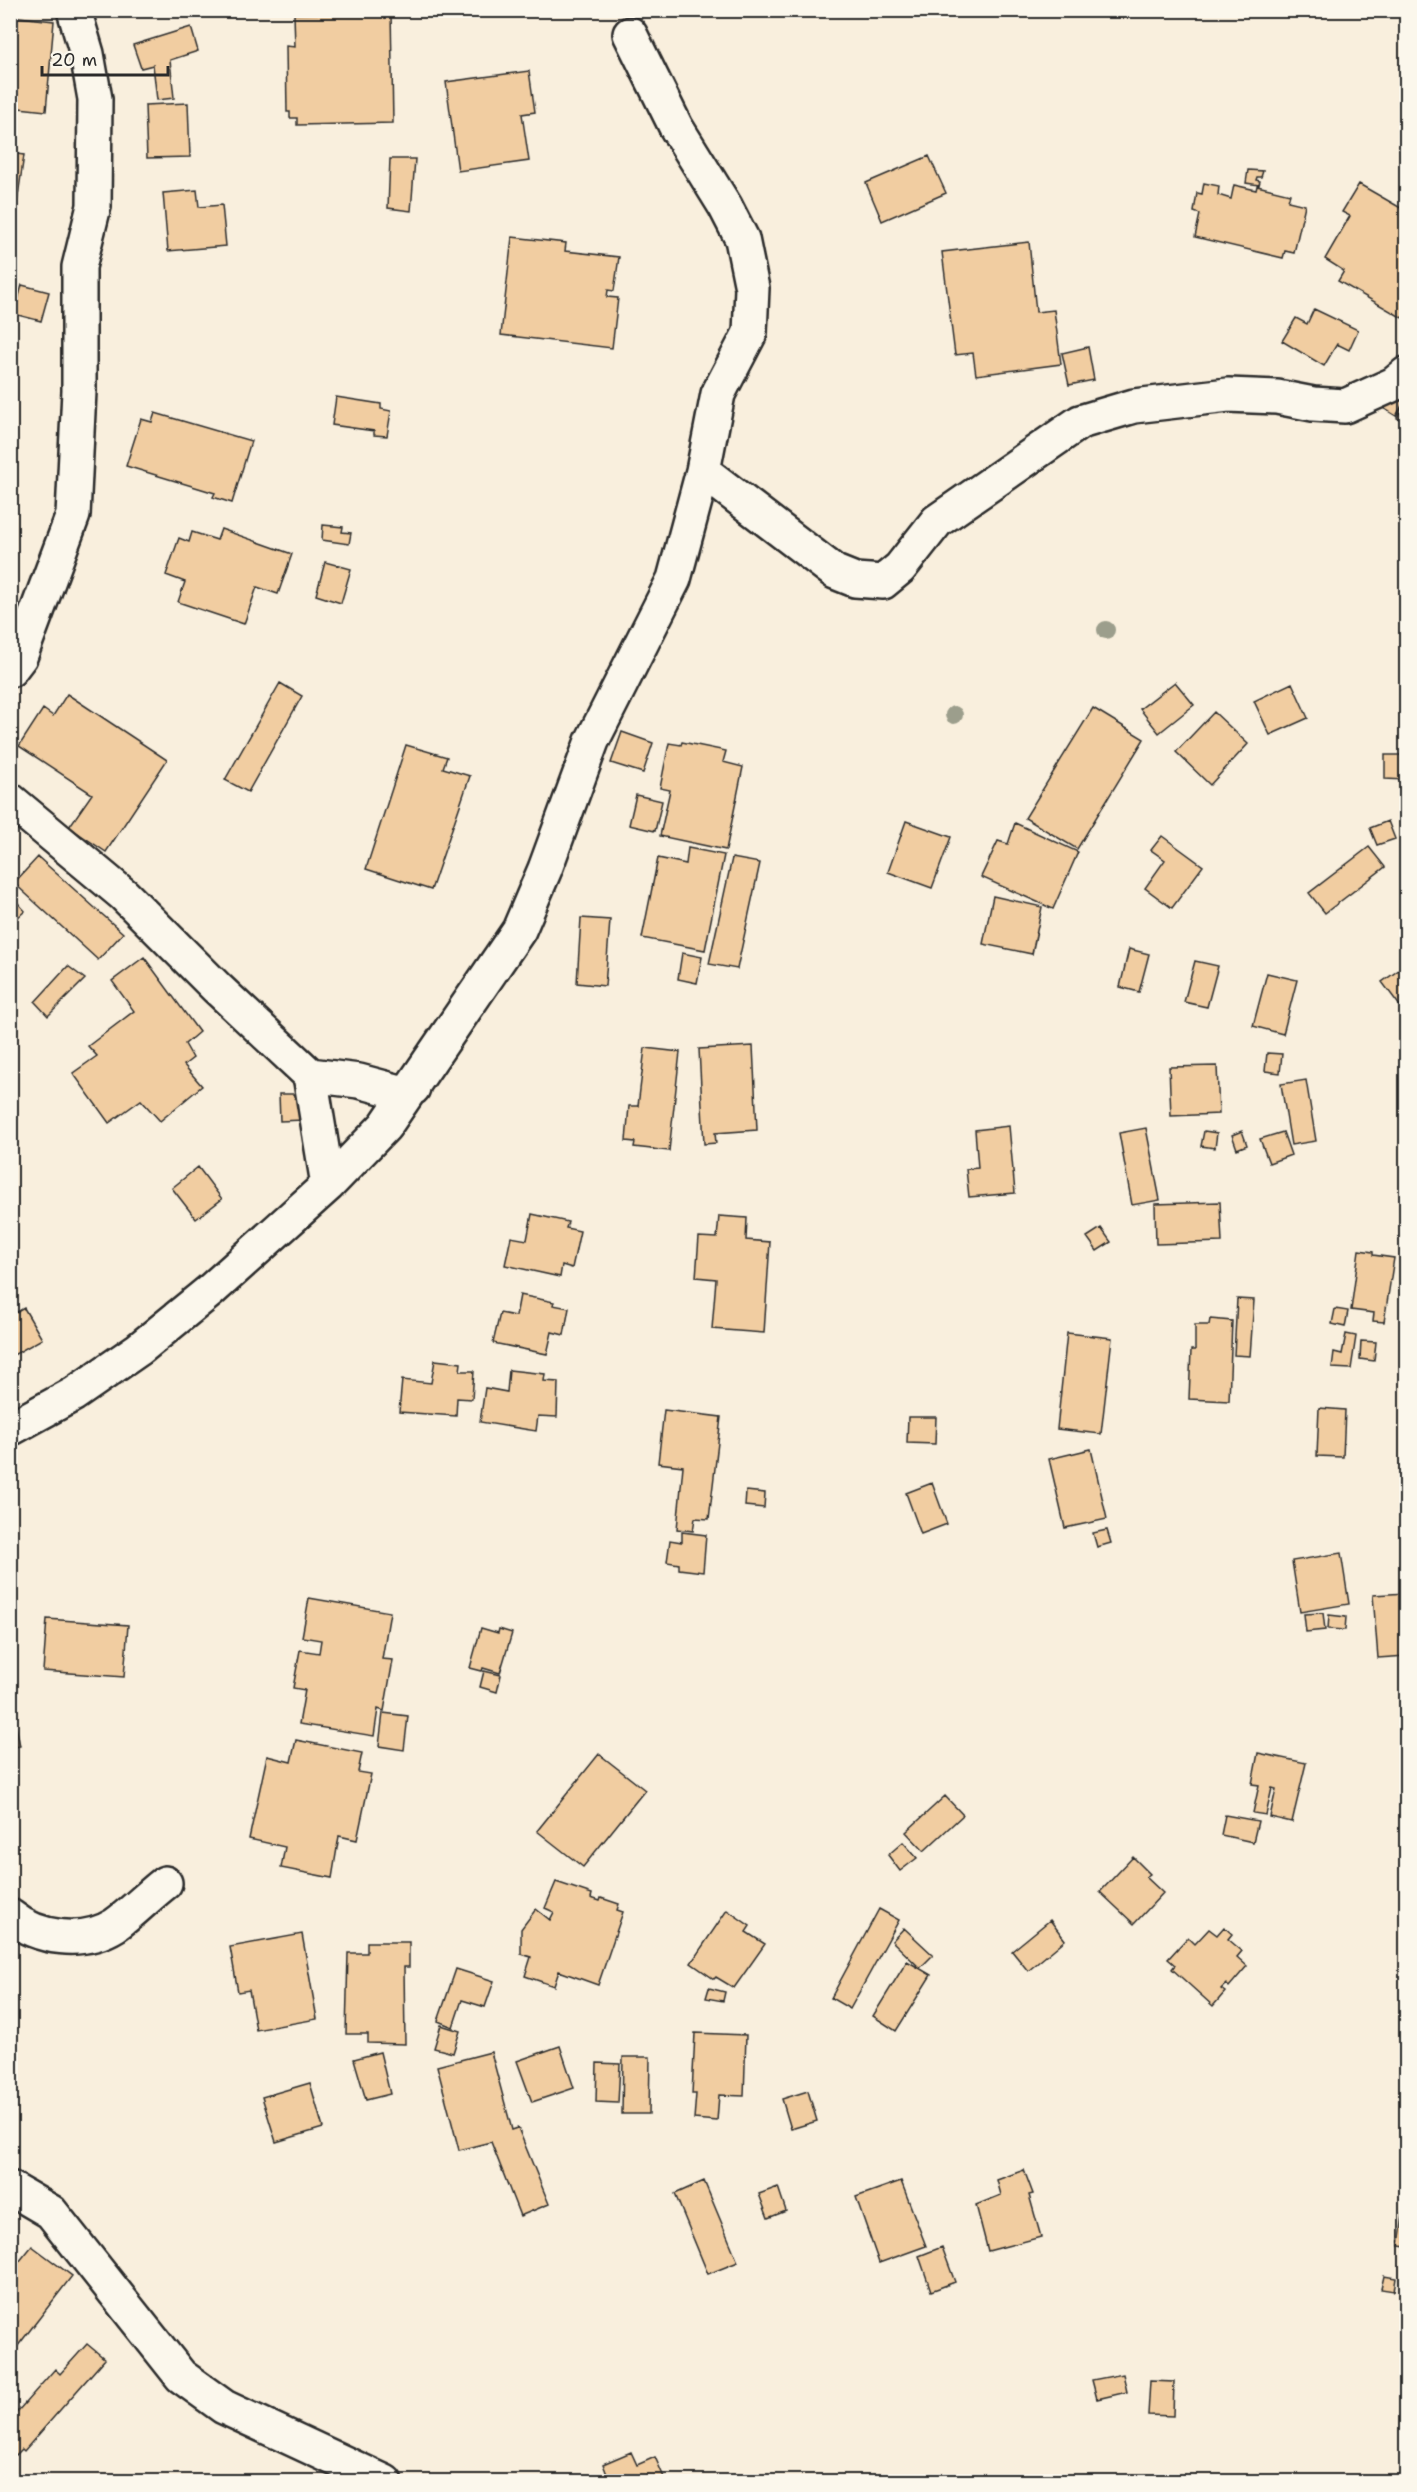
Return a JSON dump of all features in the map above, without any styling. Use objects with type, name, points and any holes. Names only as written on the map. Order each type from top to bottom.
[{"type":"street","points":[[10,670],[20,657],[73,515],[79,391],[79,267],[94,206],[95,99],[87,54],[74,10]]},
{"type":"street","points":[[10,1429],[74,1394],[139,1349],[210,1291],[328,1185],[385,1126],[519,930],[545,869],[592,741],[674,579],[703,471],[718,394],[750,333],[752,288],[742,238],[725,206],[676,128],[630,34]]},
{"type":"street","points":[[703,471],[835,572],[855,580],[883,582],[900,568],[937,520],[1080,422],[1134,406],[1228,395],[1277,397],[1313,404],[1345,406],[1368,398],[1407,374]]},
{"type":"street","points":[[10,800],[124,896],[217,988],[310,1075],[359,1081],[400,1092],[413,1088]]},
{"type":"street","points":[[310,1075],[328,1185]]},
{"type":"street","points":[[10,1916],[22,1925],[46,1934],[69,1937],[91,1935],[114,1925],[165,1883]]},
{"type":"street","points":[[10,2188],[51,2212],[182,2376],[224,2407],[385,2481]]},
{"type":"building","points":[[391,12],[393,123],[297,125],[297,118],[290,118],[290,112],[287,112],[286,46],[295,47],[294,14]]},
{"type":"building","points":[[10,16],[54,21],[46,111],[10,107]]},
{"type":"building","points":[[191,27],[198,51],[170,60],[174,98],[157,100],[153,65],[141,68],[133,45]]},
{"type":"building","points":[[529,71],[535,112],[522,114],[529,161],[458,171],[446,82]]},
{"type":"building","points":[[188,103],[190,157],[147,158],[145,105]]},
{"type":"building","points":[[10,153],[24,155],[10,251]]},
{"type":"building","points":[[929,156],[946,193],[882,221],[866,183]]},
{"type":"building","points":[[390,159],[415,159],[411,211],[388,208]]},
{"type":"building","points":[[1248,170],[1263,171],[1261,177],[1257,177],[1256,180],[1260,181],[1259,185],[1246,183]]},
{"type":"building","points":[[1204,183],[1219,186],[1218,195],[1231,199],[1234,185],[1256,190],[1257,186],[1290,194],[1288,201],[1305,205],[1294,253],[1285,251],[1283,258],[1195,237],[1200,214],[1194,212],[1197,193],[1202,194]]},
{"type":"building","points":[[1359,184],[1406,211],[1406,320],[1338,281],[1344,271],[1325,259],[1350,216],[1342,212]]},
{"type":"building","points":[[197,190],[199,207],[222,205],[226,246],[168,251],[163,193]]},
{"type":"building","points":[[512,237],[566,243],[565,251],[619,257],[614,291],[608,290],[607,297],[618,298],[612,348],[501,335]]},
{"type":"building","points":[[1029,242],[1036,312],[1054,310],[1061,364],[976,375],[973,353],[955,355],[942,252]]},
{"type":"building","points":[[22,285],[49,292],[41,321],[14,314]]},
{"type":"building","points":[[1314,309],[1358,330],[1349,350],[1337,344],[1324,366],[1282,341],[1296,318],[1307,324]]},
{"type":"building","points":[[1088,347],[1094,380],[1069,385],[1062,353]]},
{"type":"building","points":[[1391,393],[1405,400],[1396,416],[1383,408]]},
{"type":"building","points":[[336,397],[381,404],[381,409],[391,411],[387,436],[374,435],[374,431],[332,425]]},
{"type":"building","points":[[1406,399],[1406,422],[1397,418]]},
{"type":"building","points":[[155,413],[251,441],[232,503],[213,497],[215,493],[126,466],[141,419],[152,422]]},
{"type":"building","points":[[323,525],[343,527],[342,532],[351,533],[349,544],[322,540]]},
{"type":"building","points":[[221,529],[292,554],[278,594],[257,587],[244,624],[178,602],[185,582],[166,575],[179,538],[189,542],[192,532],[217,540]]},
{"type":"building","points":[[325,562],[351,569],[341,603],[316,595]]},
{"type":"building","points":[[1175,682],[1194,705],[1159,733],[1140,709]]},
{"type":"building","points":[[280,683],[302,696],[248,792],[225,780]]},
{"type":"building","points":[[1292,683],[1308,718],[1270,735],[1254,701]]},
{"type":"building","points":[[67,694],[167,760],[106,852],[69,827],[92,794],[19,746],[43,709],[53,716]]},
{"type":"building","points":[[1093,708],[1144,739],[1077,849],[1025,818]]},
{"type":"building","points":[[1214,712],[1248,744],[1210,785],[1176,752]]},
{"type":"building","points":[[622,732],[653,743],[643,773],[611,763]]},
{"type":"building","points":[[682,742],[726,751],[723,762],[743,767],[726,850],[660,836],[670,790],[660,788],[669,743],[681,745]]},
{"type":"building","points":[[406,745],[447,757],[443,768],[470,776],[431,890],[366,869]]},
{"type":"building","points":[[1385,755],[1406,755],[1406,780],[1385,779]]},
{"type":"building","points":[[636,795],[662,801],[655,831],[629,825]]},
{"type":"building","points":[[906,821],[951,837],[932,888],[888,872]]},
{"type":"building","points":[[1388,821],[1395,839],[1377,845],[1370,828]]},
{"type":"building","points":[[1015,823],[1078,852],[1053,909],[981,877],[998,841],[1008,844]]},
{"type":"building","points":[[1162,836],[1203,866],[1172,908],[1145,888],[1165,860],[1151,850]]},
{"type":"building","points":[[1369,847],[1385,867],[1325,913],[1309,893]]},
{"type":"building","points":[[688,848],[724,855],[705,950],[642,938],[658,858],[686,864]]},
{"type":"building","points":[[38,857],[123,933],[98,960],[14,883]]},
{"type":"building","points":[[732,858],[760,863],[737,969],[709,964]]},
{"type":"building","points":[[10,894],[25,911],[10,924]]},
{"type":"building","points":[[993,896],[1042,907],[1032,954],[983,944]]},
{"type":"building","points":[[581,918],[610,920],[605,986],[577,983]]},
{"type":"building","points":[[1129,949],[1149,954],[1139,992],[1120,987]]},
{"type":"building","points":[[682,953],[702,957],[697,983],[678,979]]},
{"type":"building","points":[[144,957],[199,1032],[185,1044],[193,1058],[184,1065],[202,1086],[160,1121],[141,1100],[109,1123],[73,1073],[97,1056],[88,1046],[134,1011],[112,981]]},
{"type":"building","points":[[1195,961],[1218,966],[1207,1007],[1184,1002]]},
{"type":"building","points":[[1406,965],[1406,1002],[1400,1006],[1382,982]]},
{"type":"building","points":[[68,966],[85,979],[48,1016],[35,1002]]},
{"type":"building","points":[[1267,973],[1297,980],[1283,1034],[1253,1026]]},
{"type":"building","points":[[753,1046],[757,1130],[715,1133],[716,1143],[704,1144],[699,1049]]},
{"type":"building","points":[[645,1048],[680,1052],[669,1151],[634,1147],[635,1142],[626,1141],[629,1106],[638,1106]]},
{"type":"building","points":[[1267,1053],[1282,1054],[1280,1073],[1265,1071]]},
{"type":"building","points":[[1217,1066],[1219,1114],[1171,1116],[1169,1067]]},
{"type":"building","points":[[1306,1080],[1316,1141],[1291,1145],[1281,1084]]},
{"type":"building","points":[[279,1094],[302,1094],[303,1120],[280,1121]]},
{"type":"building","points":[[1009,1126],[1015,1193],[969,1197],[966,1169],[978,1168],[975,1130]]},
{"type":"building","points":[[1146,1128],[1160,1200],[1132,1205],[1119,1133]]},
{"type":"building","points":[[1204,1131],[1217,1133],[1215,1148],[1201,1146]]},
{"type":"building","points":[[1242,1131],[1247,1145],[1237,1149],[1232,1135]]},
{"type":"building","points":[[1283,1132],[1291,1155],[1269,1163],[1260,1139]]},
{"type":"building","points":[[198,1167],[222,1199],[196,1219],[172,1188]]},
{"type":"building","points":[[1220,1202],[1222,1242],[1156,1244],[1155,1204]]},
{"type":"building","points":[[532,1214],[568,1222],[566,1228],[580,1231],[572,1268],[562,1265],[560,1277],[505,1265],[511,1237],[527,1240]]},
{"type":"building","points":[[719,1216],[747,1218],[746,1240],[770,1242],[764,1333],[712,1329],[716,1279],[696,1277],[699,1237],[717,1238]]},
{"type":"building","points":[[1101,1228],[1111,1242],[1097,1251],[1087,1237]]},
{"type":"building","points":[[1359,1250],[1394,1258],[1384,1322],[1373,1321],[1374,1313],[1351,1310]]},
{"type":"building","points":[[520,1295],[554,1302],[553,1305],[569,1308],[564,1335],[552,1332],[547,1354],[493,1343],[500,1313],[516,1316]]},
{"type":"building","points":[[1237,1299],[1254,1300],[1250,1356],[1234,1355]]},
{"type":"building","points":[[24,1308],[42,1339],[10,1357],[10,1312],[12,1315]]},
{"type":"building","points":[[1335,1309],[1348,1311],[1345,1327],[1332,1324]]},
{"type":"building","points":[[1210,1319],[1232,1321],[1229,1401],[1189,1399],[1191,1350],[1195,1350],[1195,1325],[1209,1325]]},
{"type":"building","points":[[1067,1333],[1112,1338],[1101,1434],[1057,1429]]},
{"type":"building","points":[[1346,1334],[1356,1336],[1351,1369],[1332,1368],[1334,1352],[1342,1354]]},
{"type":"building","points":[[1361,1341],[1376,1342],[1374,1361],[1360,1359]]},
{"type":"building","points":[[435,1360],[461,1363],[460,1371],[474,1371],[472,1399],[457,1398],[456,1416],[399,1412],[402,1380],[431,1383]]},
{"type":"building","points":[[509,1370],[545,1374],[544,1381],[558,1382],[557,1417],[538,1416],[536,1431],[480,1422],[485,1388],[507,1392]]},
{"type":"building","points":[[1319,1408],[1345,1410],[1343,1457],[1317,1456]]},
{"type":"building","points":[[664,1410],[721,1417],[709,1519],[695,1518],[693,1531],[677,1529],[683,1466],[658,1463]]},
{"type":"building","points":[[908,1417],[936,1417],[935,1444],[907,1443]]},
{"type":"building","points":[[1091,1449],[1107,1519],[1065,1528],[1049,1459]]},
{"type":"building","points":[[932,1483],[947,1524],[921,1534],[906,1493]]},
{"type":"building","points":[[746,1491],[765,1493],[764,1508],[745,1506]]},
{"type":"building","points":[[1107,1530],[1111,1543],[1097,1547],[1093,1533]]},
{"type":"building","points":[[682,1532],[706,1535],[703,1572],[679,1569],[679,1564],[667,1562],[670,1540],[682,1542]]},
{"type":"building","points":[[1341,1553],[1349,1604],[1300,1612],[1292,1561]]},
{"type":"building","points":[[1406,1593],[1406,1656],[1378,1658],[1373,1595]]},
{"type":"building","points":[[309,1598],[390,1612],[382,1659],[393,1660],[384,1711],[378,1709],[374,1736],[299,1724],[305,1690],[293,1688],[300,1650],[319,1653],[321,1640],[302,1637]]},
{"type":"building","points":[[1323,1613],[1325,1630],[1306,1632],[1304,1614]]},
{"type":"building","points":[[1329,1615],[1346,1617],[1345,1630],[1328,1629]]},
{"type":"building","points":[[47,1619],[128,1625],[124,1677],[43,1671]]},
{"type":"building","points":[[481,1628],[498,1633],[499,1629],[512,1633],[500,1673],[483,1668],[482,1671],[470,1668]]},
{"type":"building","points":[[484,1671],[501,1675],[497,1692],[480,1687]]},
{"type":"building","points":[[10,1696],[20,1746],[10,1748]]},
{"type":"building","points":[[383,1713],[408,1716],[404,1750],[379,1746]]},
{"type":"building","points":[[296,1740],[362,1753],[358,1772],[371,1774],[357,1840],[339,1836],[332,1878],[281,1868],[285,1847],[249,1839],[267,1756],[291,1762]]},
{"type":"building","points":[[1258,1753],[1306,1763],[1292,1822],[1270,1817],[1276,1789],[1272,1788],[1266,1815],[1253,1813],[1259,1785],[1252,1784]]},
{"type":"building","points":[[599,1754],[645,1790],[583,1867],[537,1831]]},
{"type":"building","points":[[945,1796],[963,1815],[924,1851],[906,1832]]},
{"type":"building","points":[[1225,1815],[1258,1821],[1253,1842],[1221,1835]]},
{"type":"building","points":[[903,1842],[917,1858],[900,1871],[888,1855]]},
{"type":"building","points":[[1133,1857],[1150,1874],[1146,1877],[1163,1893],[1134,1924],[1100,1892]]},
{"type":"building","points":[[556,1882],[592,1894],[591,1898],[600,1901],[601,1898],[619,1904],[617,1910],[623,1912],[598,1985],[559,1971],[554,1986],[525,1976],[531,1957],[521,1954],[521,1929],[536,1909],[550,1920],[554,1912],[545,1908]]},
{"type":"building","points":[[879,1909],[899,1920],[850,2009],[831,1998]]},
{"type":"building","points":[[727,1910],[750,1926],[746,1932],[765,1944],[734,1988],[716,1977],[714,1979],[691,1963]]},
{"type":"building","points":[[1050,1920],[1065,1940],[1028,1971],[1012,1951]]},
{"type":"building","points":[[1224,1927],[1232,1934],[1228,1939],[1242,1951],[1237,1957],[1247,1966],[1229,1987],[1226,1984],[1221,1989],[1225,1992],[1213,2006],[1172,1969],[1175,1965],[1168,1959],[1188,1937],[1195,1944],[1209,1929],[1217,1935]]},
{"type":"building","points":[[904,1928],[933,1955],[920,1968],[892,1941]]},
{"type":"building","points":[[302,1934],[317,2019],[256,2030],[249,1990],[238,1992],[230,1947]]},
{"type":"building","points":[[367,1942],[409,1942],[409,1967],[404,1967],[405,2044],[368,2043],[368,2034],[346,2034],[348,1953],[367,1953]]},
{"type":"building","points":[[907,1961],[931,1975],[896,2031],[873,2016]]},
{"type":"building","points":[[456,1969],[494,1981],[485,2007],[462,2000],[453,2027],[438,2021]]},
{"type":"building","points":[[709,1988],[725,1992],[723,2001],[706,1998]]},
{"type":"building","points":[[441,2025],[460,2031],[453,2053],[434,2048]]},
{"type":"building","points":[[695,2033],[746,2035],[744,2096],[719,2095],[717,2121],[694,2119],[696,2094],[692,2094]]},
{"type":"building","points":[[560,2046],[574,2088],[532,2102],[517,2061]]},
{"type":"building","points":[[380,2052],[390,2094],[366,2100],[354,2059]]},
{"type":"building","points":[[491,2052],[512,2130],[518,2128],[549,2204],[520,2216],[491,2142],[459,2150],[437,2066]]},
{"type":"building","points":[[623,2057],[650,2057],[649,2114],[622,2114]]},
{"type":"building","points":[[597,2063],[620,2064],[618,2103],[596,2102]]},
{"type":"building","points":[[310,2083],[323,2128],[276,2142],[262,2097]]},
{"type":"building","points":[[808,2091],[817,2121],[791,2129],[782,2099]]},
{"type":"building","points":[[1024,2170],[1033,2194],[1029,2195],[1041,2237],[988,2251],[976,2205],[1001,2195],[997,2180]]},
{"type":"building","points":[[704,2181],[738,2262],[708,2274],[675,2194]]},
{"type":"building","points":[[901,2181],[926,2246],[879,2263],[856,2197]]},
{"type":"building","points":[[778,2187],[786,2211],[768,2218],[759,2194]]},
{"type":"building","points":[[1404,2208],[1406,2208],[1406,2246],[1399,2245]]},
{"type":"building","points":[[32,2246],[72,2276],[10,2356],[10,2273]]},
{"type":"building","points":[[942,2247],[955,2282],[931,2291],[919,2256]]},
{"type":"building","points":[[1384,2276],[1396,2278],[1394,2291],[1381,2289]]},
{"type":"building","points":[[1404,2285],[1406,2285],[1406,2312],[1401,2311]]},
{"type":"building","points":[[87,2344],[105,2359],[24,2451],[22,2449],[16,2455],[10,2450],[10,2420],[55,2369],[60,2374]]},
{"type":"building","points":[[1123,2374],[1127,2392],[1097,2399],[1092,2380]]},
{"type":"building","points":[[1150,2381],[1174,2382],[1173,2416],[1148,2415]]},
{"type":"building","points":[[631,2452],[637,2465],[655,2457],[666,2482],[597,2482],[608,2477],[603,2464]]}]
